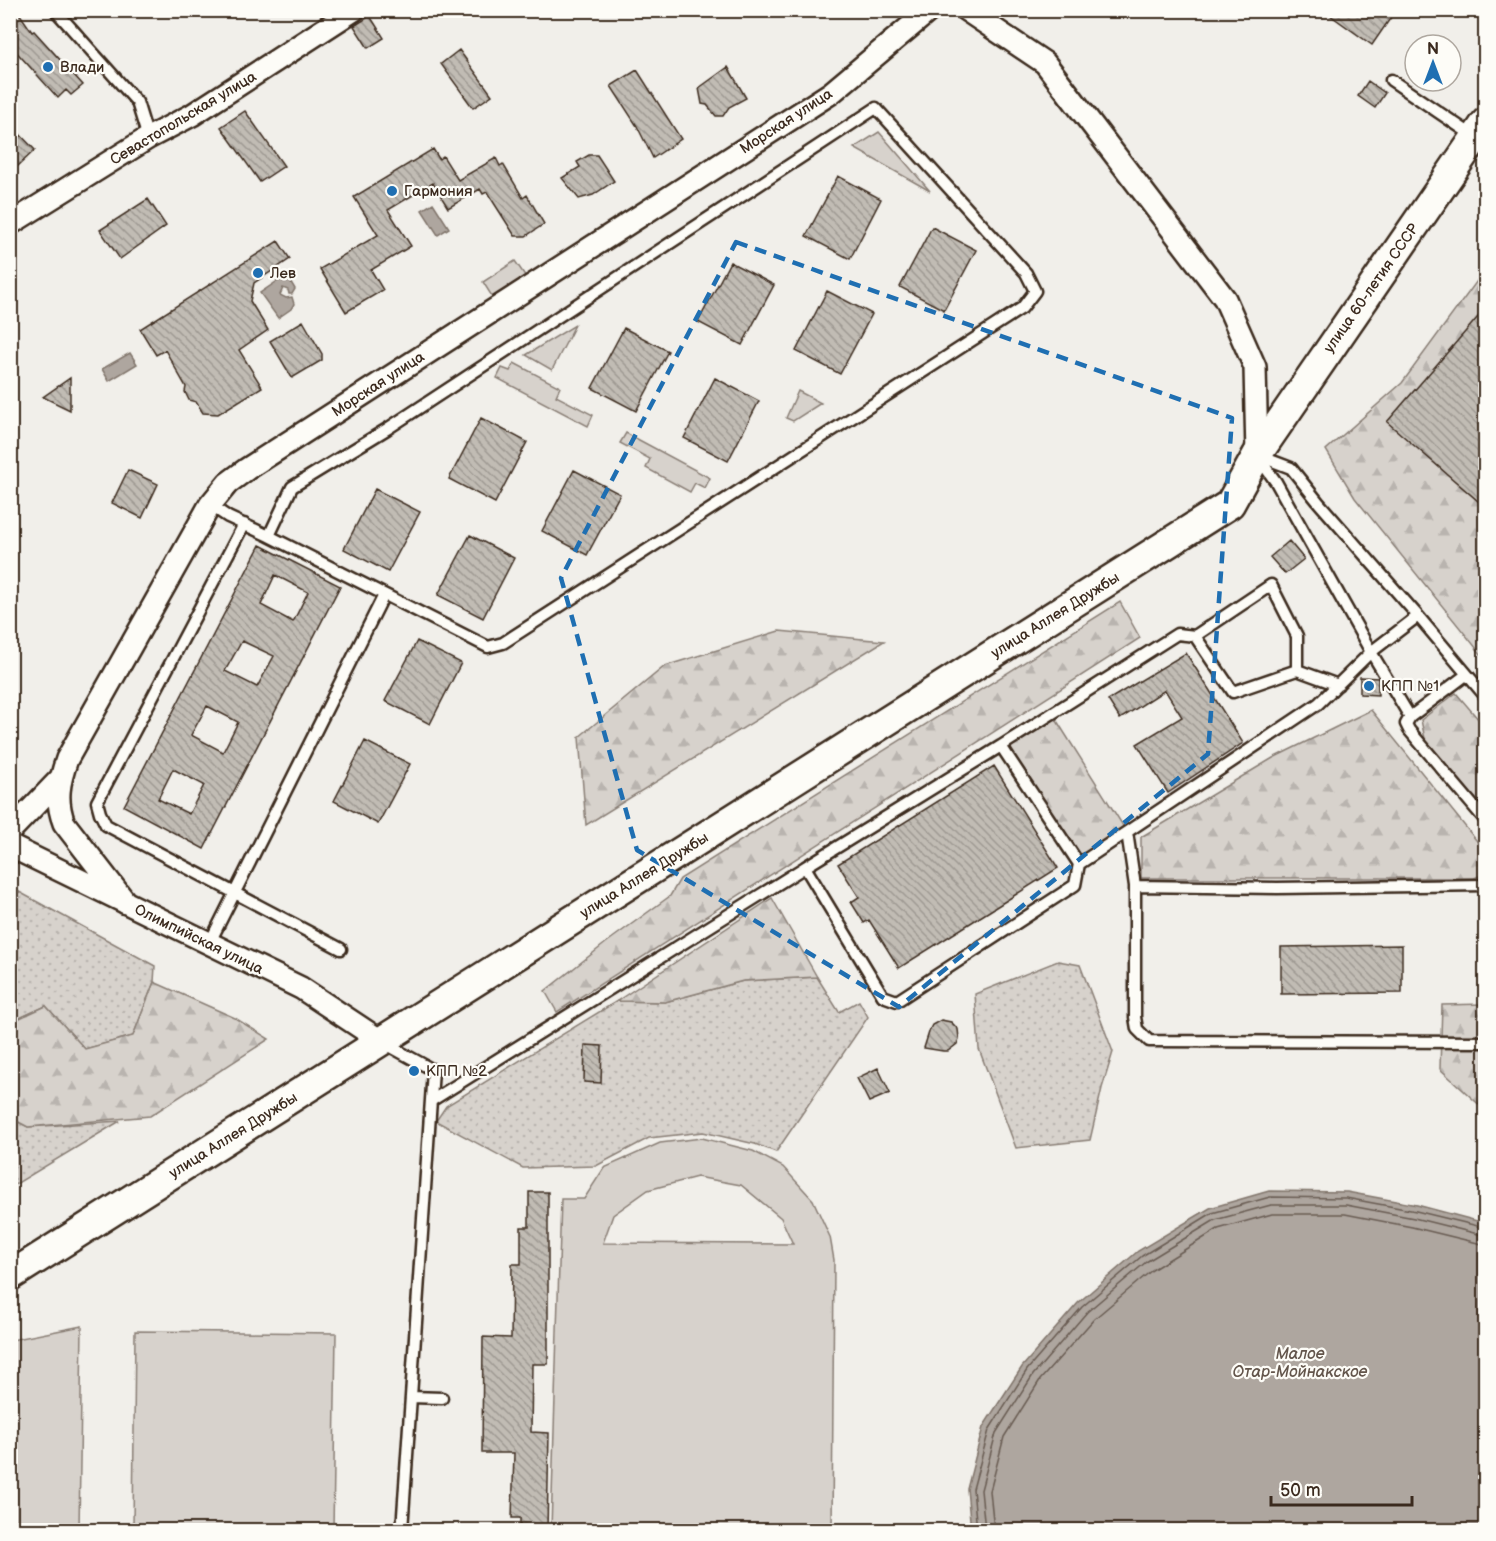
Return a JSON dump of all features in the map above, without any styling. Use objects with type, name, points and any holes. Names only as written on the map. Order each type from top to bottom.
[{"type":"main road","name":"улица 60-летия СССР","points":[[1257,455],[1480,130]]},
{"type":"main road","name":"улица Аллея Дружбы","points":[[10,1276],[1230,504],[1257,455]]},
{"type":"street","name":"Севастопольская улица","points":[[10,224],[148,138],[192,115],[354,10]]},
{"type":"street","name":"Морская улица","points":[[126,903],[64,823],[59,810],[60,779],[67,759],[210,505],[228,483],[831,93],[930,10]]},
{"type":"street","points":[[966,10],[1045,63],[1225,299],[1255,367],[1257,455]]},
{"type":"street","points":[[10,831],[60,779]]},
{"type":"street","name":"Олимпийская улица","points":[[10,846],[301,988],[381,1041]]},
{"type":"lane","points":[[55,10],[137,102],[148,138]]},
{"type":"lane","points":[[1391,80],[1480,130]]},
{"type":"lane","points":[[210,505],[244,524],[488,647],[503,643],[1022,308],[1035,291],[1026,273],[876,108],[387,429],[292,487],[269,536]]},
{"type":"lane","points":[[1257,455],[1291,468],[1485,697]]},
{"type":"lane","points":[[1257,455],[1276,482],[1410,717]]},
{"type":"lane","points":[[244,524],[97,802],[106,825],[341,949]]},
{"type":"lane","points":[[431,1101],[1177,634],[1195,636],[1271,585],[1297,636],[1298,670]]},
{"type":"lane","points":[[209,944],[233,892],[384,595]]},
{"type":"lane","points":[[1079,864],[1318,704],[1371,652],[1418,616]]},
{"type":"lane","points":[[1195,636],[1233,692],[1298,670],[1338,685]]},
{"type":"lane","points":[[1466,675],[1410,717],[1406,724],[1485,821]]},
{"type":"lane","points":[[805,867],[883,996],[897,1001],[1075,885],[1079,864],[1001,746]]},
{"type":"lane","points":[[1127,832],[1135,886],[1135,1017],[1137,1029],[1149,1041],[1485,1041]]},
{"type":"lane","points":[[1135,886],[1277,888],[1485,885]]},
{"type":"lane","points":[[381,1041],[433,1071],[402,1530]]},
{"type":"lane","points":[[411,1397],[442,1398]]},
{"type":"highlighted area","points":[[736,242],[1232,418],[1208,754],[899,1007],[637,850],[561,578]]},
{"type":"green space","points":[[879,132],[930,191],[854,148]]},
{"type":"green space","points":[[515,261],[526,277],[493,298],[483,282]]},
{"type":"green space","points":[[1485,270],[1485,659],[1355,498],[1326,450],[1402,383]]},
{"type":"green space","points":[[575,325],[552,370],[526,355]]},
{"type":"green space","points":[[514,363],[560,387],[556,396],[593,415],[588,426],[497,378],[502,368],[510,371]]},
{"type":"green space","points":[[798,391],[821,403],[793,421],[786,418]]},
{"type":"green space","points":[[626,433],[710,478],[705,488],[695,483],[690,492],[646,468],[650,459],[620,443]]},
{"type":"green space","points":[[1120,602],[1140,638],[557,1012],[545,991],[670,896],[680,879]]},
{"type":"green space","points":[[779,631],[884,641],[586,825],[579,737],[665,666]]},
{"type":"green space","points":[[1456,693],[1485,727],[1485,821],[1428,753],[1421,720]]},
{"type":"green space","points":[[1371,710],[1485,851],[1485,874],[1474,878],[1141,878],[1141,837],[1273,758]]},
{"type":"green space","points":[[1052,713],[1127,832],[1079,864],[1001,746]]},
{"type":"green space","points":[[10,887],[155,966],[154,982],[133,1036],[85,1049],[46,1006],[11,1022]]},
{"type":"green space","points":[[772,898],[817,977],[743,981],[665,1002],[617,1001]]},
{"type":"green space","points":[[1058,961],[1080,965],[1113,1052],[1090,1140],[1016,1148],[979,1049],[975,994]]},
{"type":"green space","points":[[817,977],[839,1012],[859,1001],[868,1017],[776,1152],[755,1144],[703,1132],[649,1138],[596,1166],[523,1168],[436,1121],[446,1106],[617,1001],[665,1002],[743,981]]},
{"type":"green space","points":[[154,982],[235,1018],[269,1039],[150,1116],[28,1127],[11,1118],[11,1022],[46,1006],[85,1049],[133,1036]]},
{"type":"green space","points":[[1485,1004],[1485,1110],[1440,1069],[1442,1005]]},
{"type":"green space","points":[[10,1118],[28,1127],[120,1121],[11,1187]]},
{"type":"green space","points":[[702,1138],[753,1151],[783,1167],[813,1200],[830,1237],[834,1260],[832,1530],[551,1530],[561,1199],[584,1199],[604,1168],[660,1143]],"holes":[[[697,1177],[741,1185],[781,1218],[793,1244],[603,1243],[613,1215],[648,1190]]]},
{"type":"green space","points":[[82,1326],[79,1530],[11,1530],[11,1340]]},
{"type":"green space","points":[[135,1331],[336,1333],[333,1530],[133,1530]]},
{"type":"water","points":[[433,203],[449,228],[438,235],[422,210]]},
{"type":"water","points":[[282,278],[289,279],[295,289],[292,294],[289,294],[288,290],[283,288],[280,295],[286,298],[292,297],[294,304],[278,318],[260,293]]},
{"type":"water","points":[[130,353],[137,364],[109,381],[102,369]]},
{"type":"water","name":"Малое Отар-Мойнакское","points":[[1269,1191],[1347,1192],[1417,1205],[1485,1223],[1485,1530],[971,1530],[967,1489],[983,1427],[1022,1367],[1078,1303],[1138,1251],[1210,1208]]},
{"type":"building","name":"Влади","points":[[10,10],[17,10],[32,32],[34,31],[83,85],[71,95],[66,90],[58,98],[10,45]]},
{"type":"building","points":[[1323,10],[1396,10],[1372,45]]},
{"type":"building","points":[[370,16],[384,38],[368,48],[354,26]]},
{"type":"building","points":[[459,50],[492,95],[473,108],[441,64]]},
{"type":"building","points":[[728,67],[746,98],[729,107],[723,116],[716,116],[707,105],[702,104],[699,88]]},
{"type":"building","points":[[637,70],[681,139],[653,158],[637,126],[611,86]]},
{"type":"building","points":[[1368,81],[1385,93],[1375,108],[1358,96]]},
{"type":"building","points":[[245,111],[284,166],[260,182],[221,127]]},
{"type":"building","points":[[10,124],[35,150],[18,166],[10,158]]},
{"type":"building","points":[[433,149],[439,159],[443,156],[458,180],[496,158],[500,166],[503,164],[523,198],[527,195],[544,224],[526,236],[515,236],[487,192],[483,194],[480,189],[448,208],[433,183],[388,210],[411,246],[371,270],[383,290],[346,312],[320,269],[378,235],[354,197]]},
{"type":"building","points":[[589,155],[597,155],[614,181],[593,195],[579,199],[562,178],[580,167],[577,162]]},
{"type":"building","points":[[838,176],[881,199],[850,259],[806,236]]},
{"type":"building","points":[[148,199],[166,226],[120,259],[100,230]]},
{"type":"building","points":[[932,227],[976,250],[944,310],[900,287]]},
{"type":"building","points":[[278,241],[290,259],[254,283],[250,301],[268,330],[239,350],[262,387],[218,414],[203,413],[196,402],[189,400],[185,392],[186,387],[165,350],[156,355],[140,329]]},
{"type":"building","points":[[730,262],[774,285],[742,345],[698,322]]},
{"type":"building","points":[[827,291],[872,314],[840,374],[796,351]]},
{"type":"building","points":[[1485,309],[1485,507],[1387,422]]},
{"type":"building","points":[[303,321],[322,354],[322,360],[292,378],[270,341]]},
{"type":"building","points":[[624,328],[668,351],[636,411],[592,388]]},
{"type":"building","points":[[70,378],[70,410],[43,397]]},
{"type":"building","points":[[715,378],[759,401],[728,461],[684,438]]},
{"type":"building","points":[[481,418],[527,442],[495,503],[449,479]]},
{"type":"building","points":[[128,470],[158,484],[142,518],[112,503]]},
{"type":"building","points":[[574,470],[620,494],[587,555],[542,531]]},
{"type":"building","points":[[375,489],[420,512],[388,572],[344,549]]},
{"type":"building","points":[[470,535],[514,558],[483,618],[438,595]]},
{"type":"building","points":[[1289,541],[1304,559],[1285,574],[1270,557]]},
{"type":"building","points":[[260,545],[340,586],[204,849],[124,806]],"holes":[[[275,575],[308,592],[293,622],[261,605]],[[242,641],[274,656],[257,687],[225,671]],[[207,706],[238,722],[223,752],[191,735]],[[173,769],[204,785],[189,814],[158,799]]]},
{"type":"building","points":[[417,641],[461,663],[430,724],[385,701]]},
{"type":"building","points":[[1186,653],[1243,743],[1168,793],[1137,744],[1182,717],[1165,690],[1120,719],[1108,700]]},
{"type":"building","name":"КПП №1","points":[[1360,677],[1378,678],[1378,695],[1360,694]]},
{"type":"building","points":[[365,741],[410,764],[378,824],[334,801]]},
{"type":"building","points":[[994,766],[1058,868],[899,968],[869,920],[864,923],[851,902],[859,897],[838,864]]},
{"type":"building","points":[[1402,945],[1402,993],[1281,994],[1281,947]]},
{"type":"building","points":[[941,1020],[951,1022],[958,1029],[957,1044],[948,1051],[924,1048],[932,1025]]},
{"type":"building","points":[[585,1045],[602,1046],[601,1083],[584,1082]]},
{"type":"building","points":[[878,1068],[890,1093],[869,1102],[857,1078]]},
{"type":"building","points":[[529,1192],[548,1192],[548,1364],[532,1364],[531,1432],[549,1433],[547,1530],[520,1530],[520,1518],[512,1518],[514,1453],[482,1453],[483,1337],[511,1338],[512,1264],[521,1264],[521,1227],[529,1227]]},
{"type":"place","name":"Влади","points":[[48,67]]},
{"type":"place","name":"Гармония","points":[[392,191]]},
{"type":"place","name":"Лев","points":[[258,273]]},
{"type":"place","name":"КПП №1","points":[[1369,686]]},
{"type":"place","name":"КПП №2","points":[[414,1071]]}]
